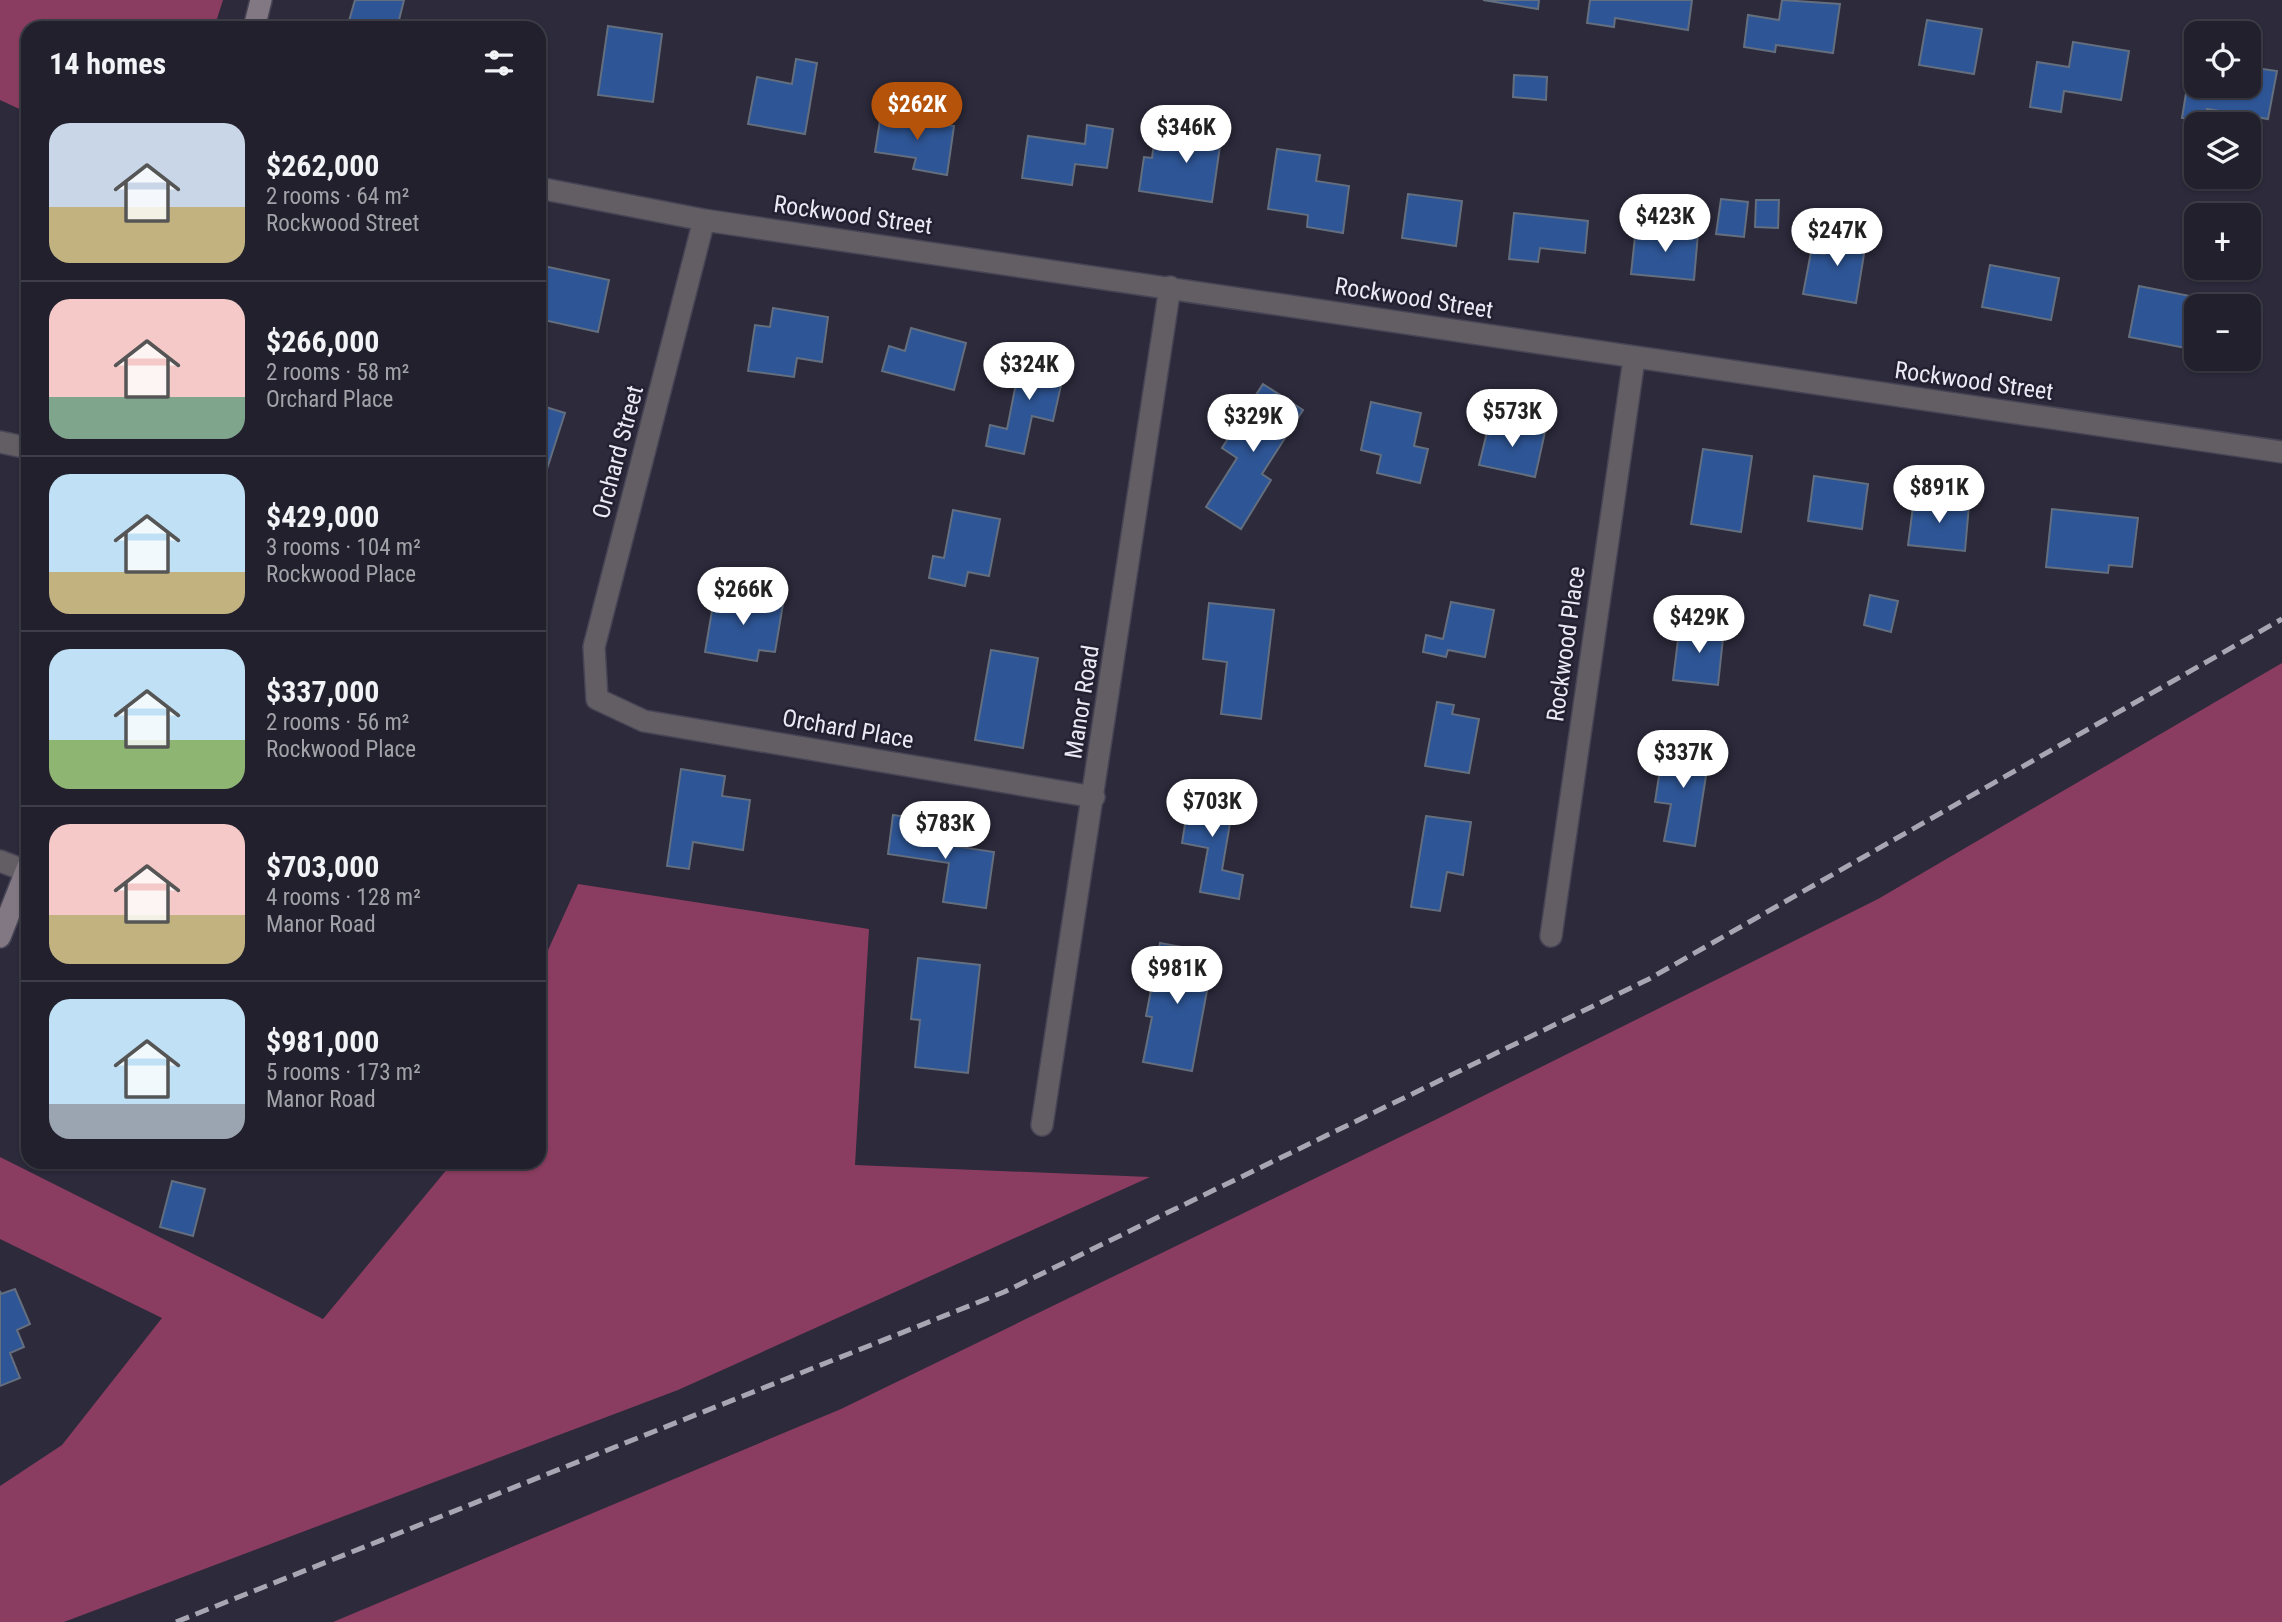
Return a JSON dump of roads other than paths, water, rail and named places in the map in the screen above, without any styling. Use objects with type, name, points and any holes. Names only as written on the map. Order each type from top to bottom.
[{"type":"main road","points":[[256,21],[261,0]]},
{"type":"main road","points":[[0,937],[21,883]]},
{"type":"street","name":"Rockwood Street","points":[[546,189],[704,220],[1170,287],[1634,359],[2282,452]]},
{"type":"street","name":"Orchard Street","points":[[597,699],[594,647],[704,220]]},
{"type":"street","name":"Manor Road","points":[[1042,1125],[1170,287]]},
{"type":"street","name":"Rockwood Place","points":[[1551,936],[1634,359]]},
{"type":"street","points":[[0,442],[21,446]]},
{"type":"street","name":"Orchard Place","points":[[597,699],[643,721],[1094,797]]},
{"type":"street","points":[[0,861],[21,866]]},
{"type":"railway","points":[[176,1622],[1004,1292],[1649,979],[2282,619]]}]
